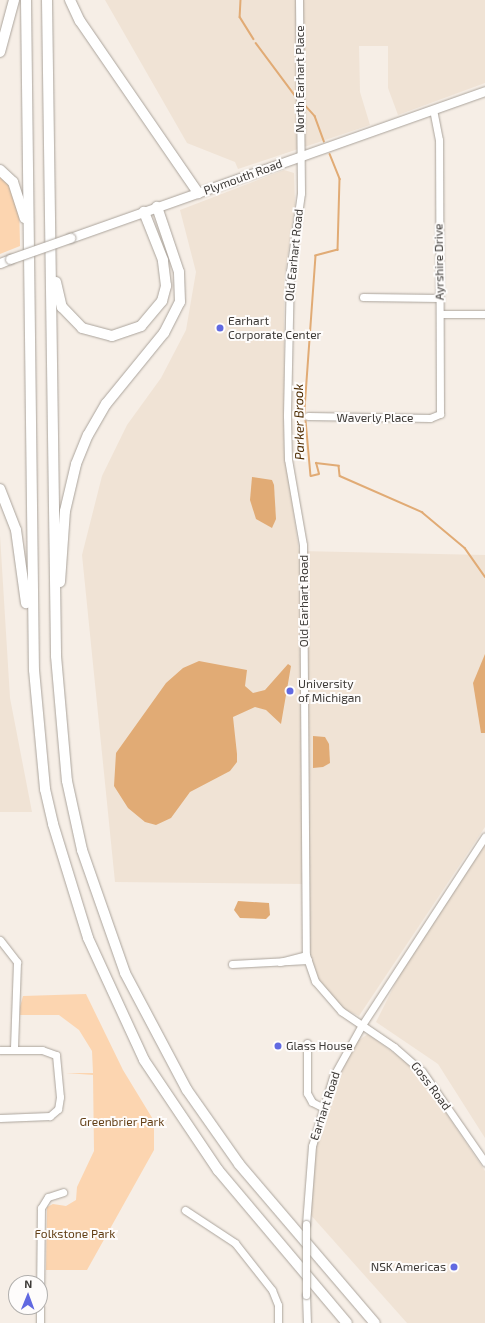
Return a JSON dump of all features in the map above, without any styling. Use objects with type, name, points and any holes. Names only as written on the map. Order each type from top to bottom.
[{"type":"highway","points":[[0,52],[14,0]]},
{"type":"highway","points":[[26,0],[33,635],[45,789]]},
{"type":"highway","points":[[48,0],[56,656],[59,718],[76,826],[101,912],[141,1006],[211,1126],[375,1323]]},
{"type":"highway","points":[[70,0],[80,21],[198,193]]},
{"type":"highway","points":[[0,170],[13,182],[20,197],[29,233]]},
{"type":"highway","points":[[56,656],[65,511],[76,464],[106,404],[164,333],[180,302],[179,272],[158,207]]},
{"type":"highway","points":[[51,217],[56,289],[62,307],[82,328],[112,336],[141,326],[162,301],[166,272],[144,212]]},
{"type":"highway","points":[[0,489],[16,530],[23,567],[30,695],[45,789],[88,938],[144,1060],[218,1170],[347,1323]]},
{"type":"main road","name":"Plymouth Road","points":[[0,262],[485,91]]},
{"type":"street","name":"North Earhart Place","points":[[299,0],[300,157]]},
{"type":"street","name":"Ayrshire Drive","points":[[433,110],[439,140],[440,414]]},
{"type":"street","name":"Old Earhart Road","points":[[300,157],[301,193],[289,286],[287,416],[288,459],[303,545],[307,958],[325,995],[341,1012],[362,1025]]},
{"type":"street","points":[[363,297],[439,298]]},
{"type":"street","points":[[440,314],[485,314]]},
{"type":"street","name":"Waverly Place","points":[[308,416],[430,418],[440,414]]},
{"type":"street","name":"Earhart Road","points":[[307,1323],[306,1224],[310,1162],[322,1107],[344,1054],[485,836]]},
{"type":"street","points":[[0,940],[17,962],[14,1050]]},
{"type":"street","points":[[232,964],[280,962],[307,958]]},
{"type":"street","name":"Goss Road","points":[[362,1025],[422,1071],[485,1162]]},
{"type":"street","points":[[307,1043],[307,1093],[312,1102],[322,1107]]},
{"type":"street","points":[[0,1050],[48,1051],[59,1060],[60,1103],[55,1113],[43,1117],[0,1118]]},
{"type":"street","points":[[40,1275],[41,1208],[48,1197],[63,1192]]},
{"type":"street","points":[[185,1210],[207,1223],[235,1244],[272,1290],[278,1305],[278,1323]]},
{"type":"shaded area","points":[[105,0],[485,0],[485,83],[398,115],[388,88],[388,46],[359,46],[360,92],[370,125],[238,169],[235,162],[187,143]]},
{"type":"shaded area","name":"University of Michigan","points":[[284,170],[294,173],[295,205],[284,281],[284,447],[299,551],[485,555],[485,827],[359,1016],[340,1007],[319,983],[309,957],[307,884],[115,882],[82,555],[102,476],[127,425],[161,378],[186,330],[196,272],[180,210]]},
{"type":"shaded area","points":[[252,477],[272,480],[274,485],[276,519],[272,528],[256,519],[250,500]]},
{"type":"shaded area","points":[[0,535],[10,698],[32,812],[0,812]]},
{"type":"shaded area","points":[[485,654],[485,733],[481,733],[473,683]]},
{"type":"shaded area","points":[[199,661],[247,670],[245,686],[253,693],[265,690],[288,664],[291,666],[281,724],[266,710],[255,707],[233,717],[237,762],[230,771],[190,792],[171,818],[156,825],[145,822],[128,808],[114,786],[116,753],[166,683],[183,668]]},
{"type":"shaded area","points":[[313,736],[325,737],[329,744],[330,763],[323,767],[313,768]]},
{"type":"shaded area","points":[[485,843],[485,1138],[438,1064],[376,1022],[401,972]]},
{"type":"shaded area","points":[[238,901],[269,903],[270,915],[266,919],[240,918],[234,910]]},
{"type":"shaded area","points":[[368,1034],[405,1061],[424,1080],[485,1171],[485,1323],[407,1323],[309,1213],[314,1152],[329,1097],[356,1042]]},
{"type":"green space","points":[[0,173],[9,181],[19,200],[20,246],[0,254]]},
{"type":"green space","points":[[86,994],[123,1070],[154,1121],[154,1150],[87,1270],[46,1270],[47,1207],[53,1204],[66,1206],[76,1200],[77,1187],[94,1151],[93,1075],[66,1073],[93,1073],[92,1051],[79,1030],[59,1015],[20,1015],[20,1007],[23,996]]},
{"type":"waterway","name":"Parker Brook","points":[[241,0],[240,17],[254,39]]},
{"type":"waterway","name":"Parker Brook","points":[[256,43],[297,98]]},
{"type":"waterway","name":"Parker Brook","points":[[305,105],[315,116],[324,141]]},
{"type":"waterway","name":"Parker Brook","points":[[330,154],[340,179],[338,250],[316,256],[305,409],[311,476],[319,474],[316,463],[339,466],[340,476],[422,512],[465,548],[485,577]]},
{"type":"place","name":"Earhart Corporate Center","points":[[220,328]]},
{"type":"place","name":"University of Michigan","points":[[290,691]]},
{"type":"place","name":"Glass House","points":[[278,1046]]},
{"type":"place","name":"NSK Americas","points":[[454,1267]]},
{"type":"park label","name":"Greenbrier Park","points":[[122,1122]]},
{"type":"park label","name":"Folkstone Park","points":[[75,1234]]}]
